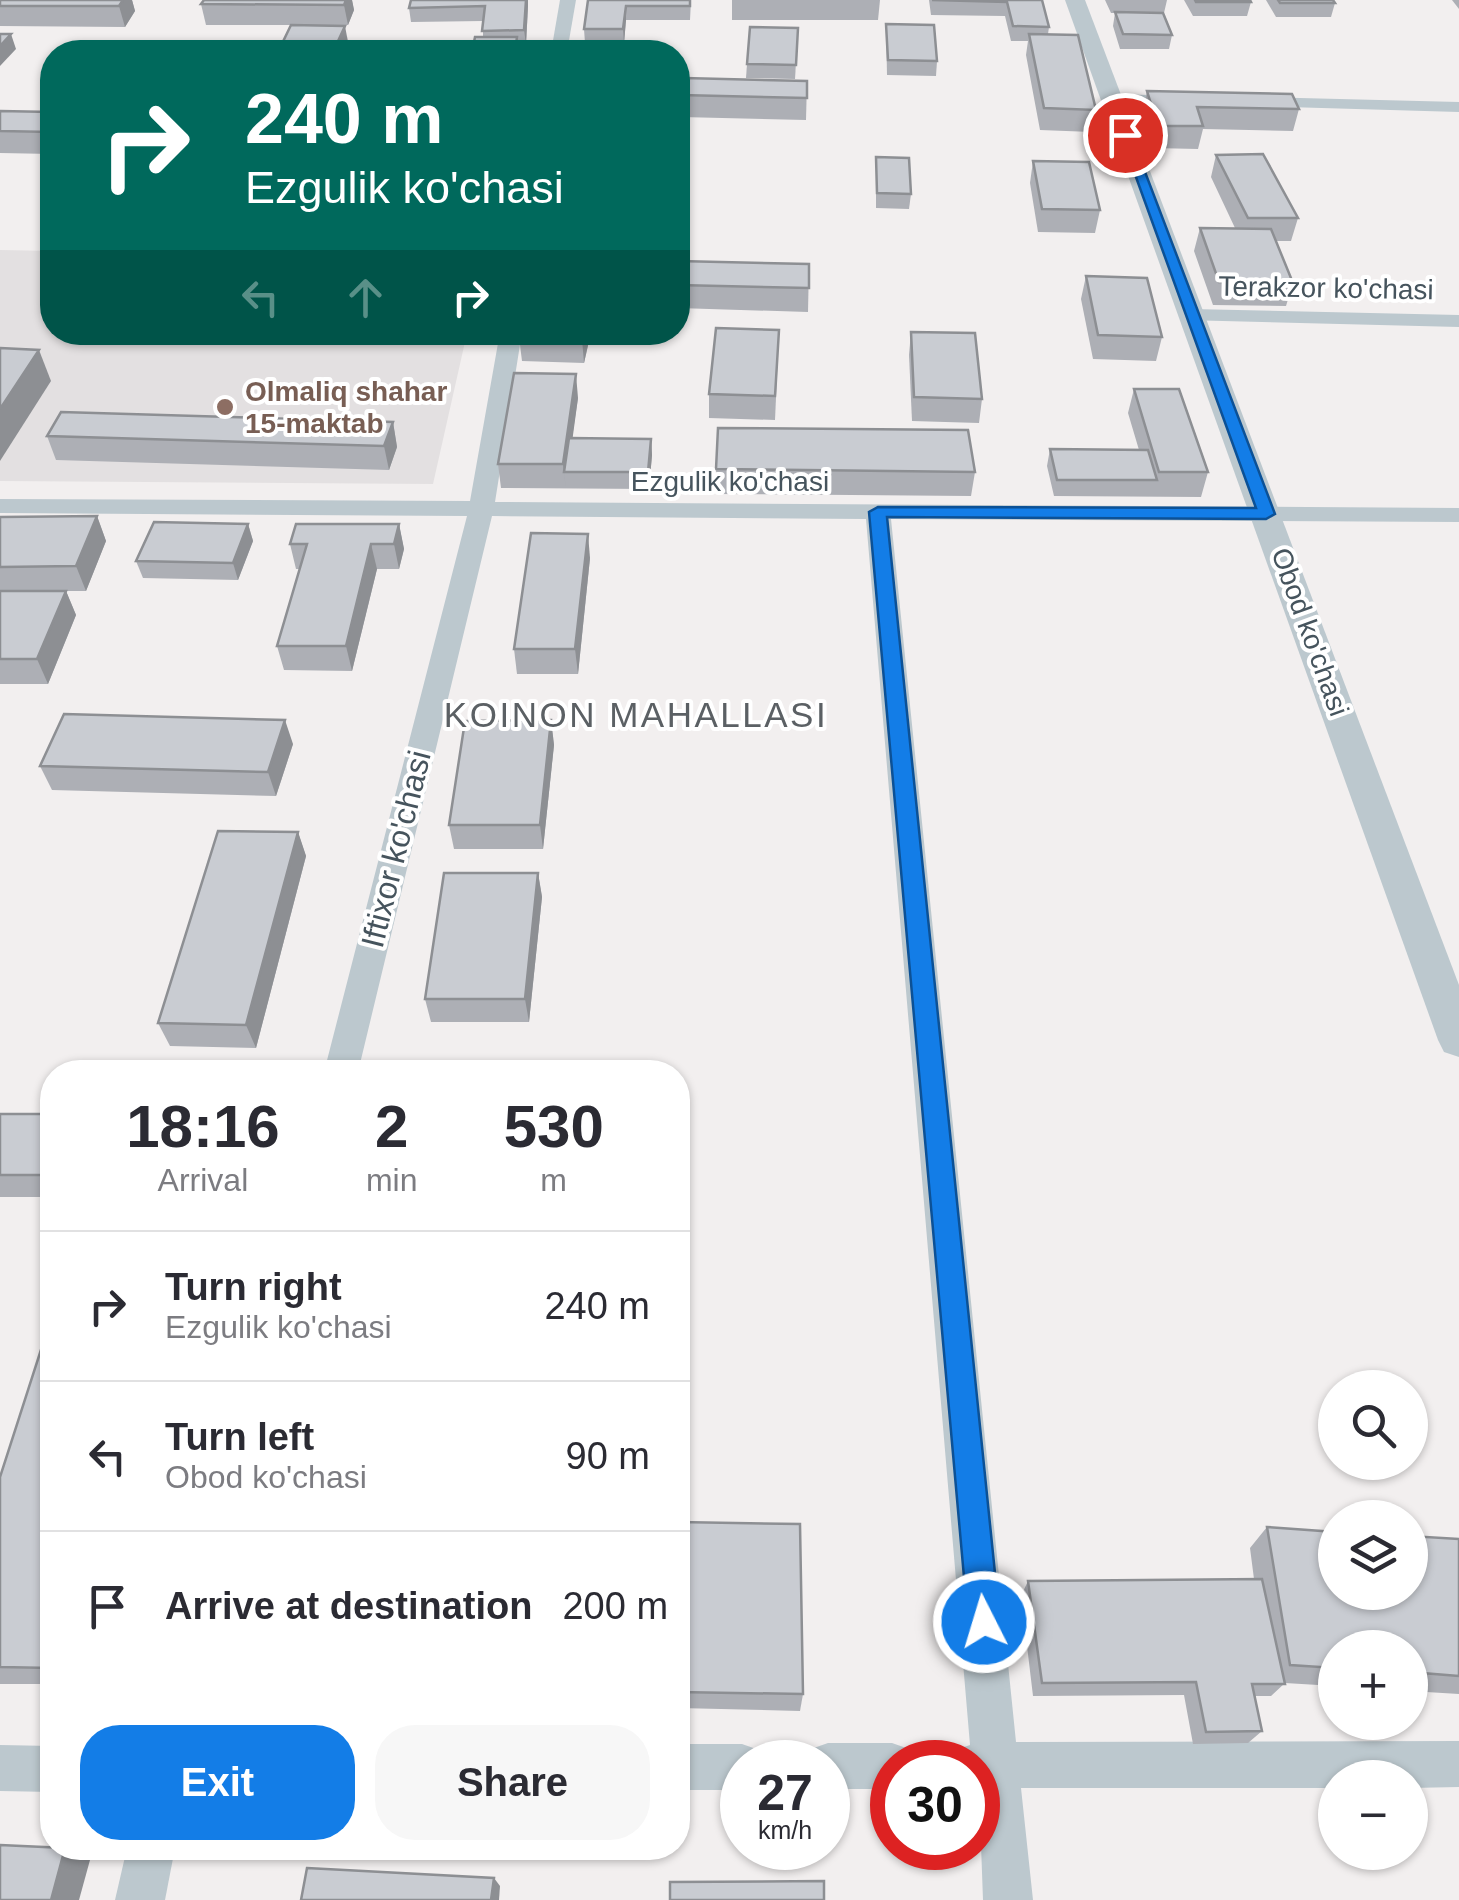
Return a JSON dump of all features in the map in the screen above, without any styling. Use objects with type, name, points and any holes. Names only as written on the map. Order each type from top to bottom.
[{"type":"street","points":[[561,40],[568,0]]},
{"type":"street","name":"Obod ko'chasi","points":[[1075,0],[1459,1040]]},
{"type":"street","points":[[1112,99],[1205,101]]},
{"type":"street","points":[[1242,102],[1459,107]]},
{"type":"street","name":"Terakzor ko'chasi","points":[[1192,315],[1459,321]]},
{"type":"street","name":"Iftixor ko'chasi","points":[[344,1060],[481,510],[509,345]]},
{"type":"street","name":"Ezgulik ko'chasi","points":[[0,506],[1459,515]]},
{"type":"street","points":[[878,512],[985,1740]]},
{"type":"street","points":[[1000,1765],[1459,1764]]},
{"type":"street","points":[[690,1767],[720,1766]]},
{"type":"street","points":[[0,1768],[40,1769]]},
{"type":"street","points":[[1000,1849],[1008,1900]]},
{"type":"street","points":[[140,1900],[148,1860]]},
{"type":"shaded area","name":"Olmaliq shahar 15-maktab","points":[[0,250],[40,251],[40,345],[464,345],[433,484],[0,481]]},
{"type":"building","points":[[0,0],[123,0],[119,6],[0,6]]},
{"type":"building","points":[[204,0],[346,0],[344,5],[201,4]]},
{"type":"building","points":[[411,0],[526,0],[524,30],[482,31],[485,6],[409,8]]},
{"type":"building","points":[[588,0],[690,0],[690,6],[626,6],[623,29],[584,29]]},
{"type":"building","points":[[932,0],[1042,0],[1049,27],[1013,26],[1007,2]]},
{"type":"building","points":[[1250,0],[1251,2],[1196,2]]},
{"type":"building","points":[[1278,0],[1333,0],[1335,3],[1280,3]]},
{"type":"building","points":[[1115,12],[1163,13],[1172,35],[1123,34]]},
{"type":"building","points":[[886,24],[934,25],[937,61],[888,60]]},
{"type":"building","points":[[291,25],[345,26],[339,40],[284,40]]},
{"type":"building","points":[[750,27],[798,28],[796,65],[747,64]]},
{"type":"building","points":[[0,34],[11,34],[0,46]]},
{"type":"building","points":[[1029,34],[1078,35],[1096,110],[1044,108]]},
{"type":"building","points":[[475,37],[517,37],[517,40],[474,40]]},
{"type":"building","points":[[690,78],[807,81],[807,98],[690,95]]},
{"type":"building","points":[[1147,91],[1292,94],[1299,109],[1197,107],[1203,126],[1158,126]]},
{"type":"building","points":[[0,111],[40,112],[40,132],[0,131]]},
{"type":"building","points":[[1263,154],[1298,218],[1248,218],[1216,155]]},
{"type":"building","points":[[876,157],[909,158],[911,194],[877,193]]},
{"type":"building","points":[[1033,161],[1089,162],[1100,210],[1042,209]]},
{"type":"building","points":[[1200,228],[1271,229],[1293,283],[1219,282]]},
{"type":"building","points":[[690,261],[809,264],[809,288],[690,285]]},
{"type":"building","points":[[1086,276],[1147,278],[1162,337],[1098,335]]},
{"type":"building","points":[[716,328],[779,330],[775,396],[709,394]]},
{"type":"building","points":[[911,332],[975,333],[982,399],[914,397]]},
{"type":"building","points":[[0,348],[39,350],[0,409]]},
{"type":"building","points":[[514,373],[576,374],[563,464],[498,464]]},
{"type":"building","points":[[1134,389],[1179,389],[1208,472],[1159,472]]},
{"type":"building","points":[[61,412],[393,422],[384,446],[47,436]]},
{"type":"building","points":[[718,428],[968,430],[975,472],[716,469]]},
{"type":"building","points":[[569,438],[651,439],[648,472],[564,472]]},
{"type":"building","points":[[1050,449],[1148,450],[1157,480],[1057,480]]},
{"type":"building","points":[[97,516],[76,566],[0,567],[0,517]]},
{"type":"building","points":[[154,522],[248,524],[233,563],[136,561]]},
{"type":"building","points":[[296,524],[399,524],[394,544],[371,544],[346,646],[277,646],[307,544],[290,544]]},
{"type":"building","points":[[531,533],[588,534],[575,649],[514,649]]},
{"type":"building","points":[[0,591],[66,591],[37,659],[0,659]]},
{"type":"building","points":[[64,714],[285,720],[268,772],[40,766]]},
{"type":"building","points":[[551,720],[540,825],[449,825],[465,721]]},
{"type":"building","points":[[218,831],[298,832],[246,1025],[158,1023]]},
{"type":"building","points":[[444,873],[538,873],[525,999],[425,999]]},
{"type":"building","points":[[0,1114],[40,1114],[40,1175],[0,1175]]},
{"type":"building","points":[[40,1353],[40,1668],[0,1667],[0,1477]]},
{"type":"building","points":[[690,1522],[800,1524],[803,1694],[690,1692]]},
{"type":"building","points":[[1267,1527],[1318,1531],[1318,1610],[1428,1610],[1428,1537],[1459,1539],[1459,1676],[1428,1673],[1428,1630],[1318,1630],[1318,1667],[1290,1665]]},
{"type":"building","points":[[1262,1579],[1285,1684],[1252,1684],[1262,1731],[1206,1732],[1196,1682],[1042,1683],[1028,1581]]},
{"type":"building","points":[[0,1845],[40,1847],[40,1860],[62,1860],[51,1900],[0,1900]]},
{"type":"building","points":[[307,1868],[494,1878],[491,1900],[301,1900]]},
{"type":"building","points":[[824,1881],[824,1900],[670,1900],[670,1882]]},
{"type":"place","name":"Olmaliq shahar 15-maktab","points":[[225,407]]},
{"type":"district","name":"KOINON MAHALLASI","points":[[636,714]]},
{"type":"route","points":[[984,1622],[878,512],[1266,514],[1125,135]]}]
